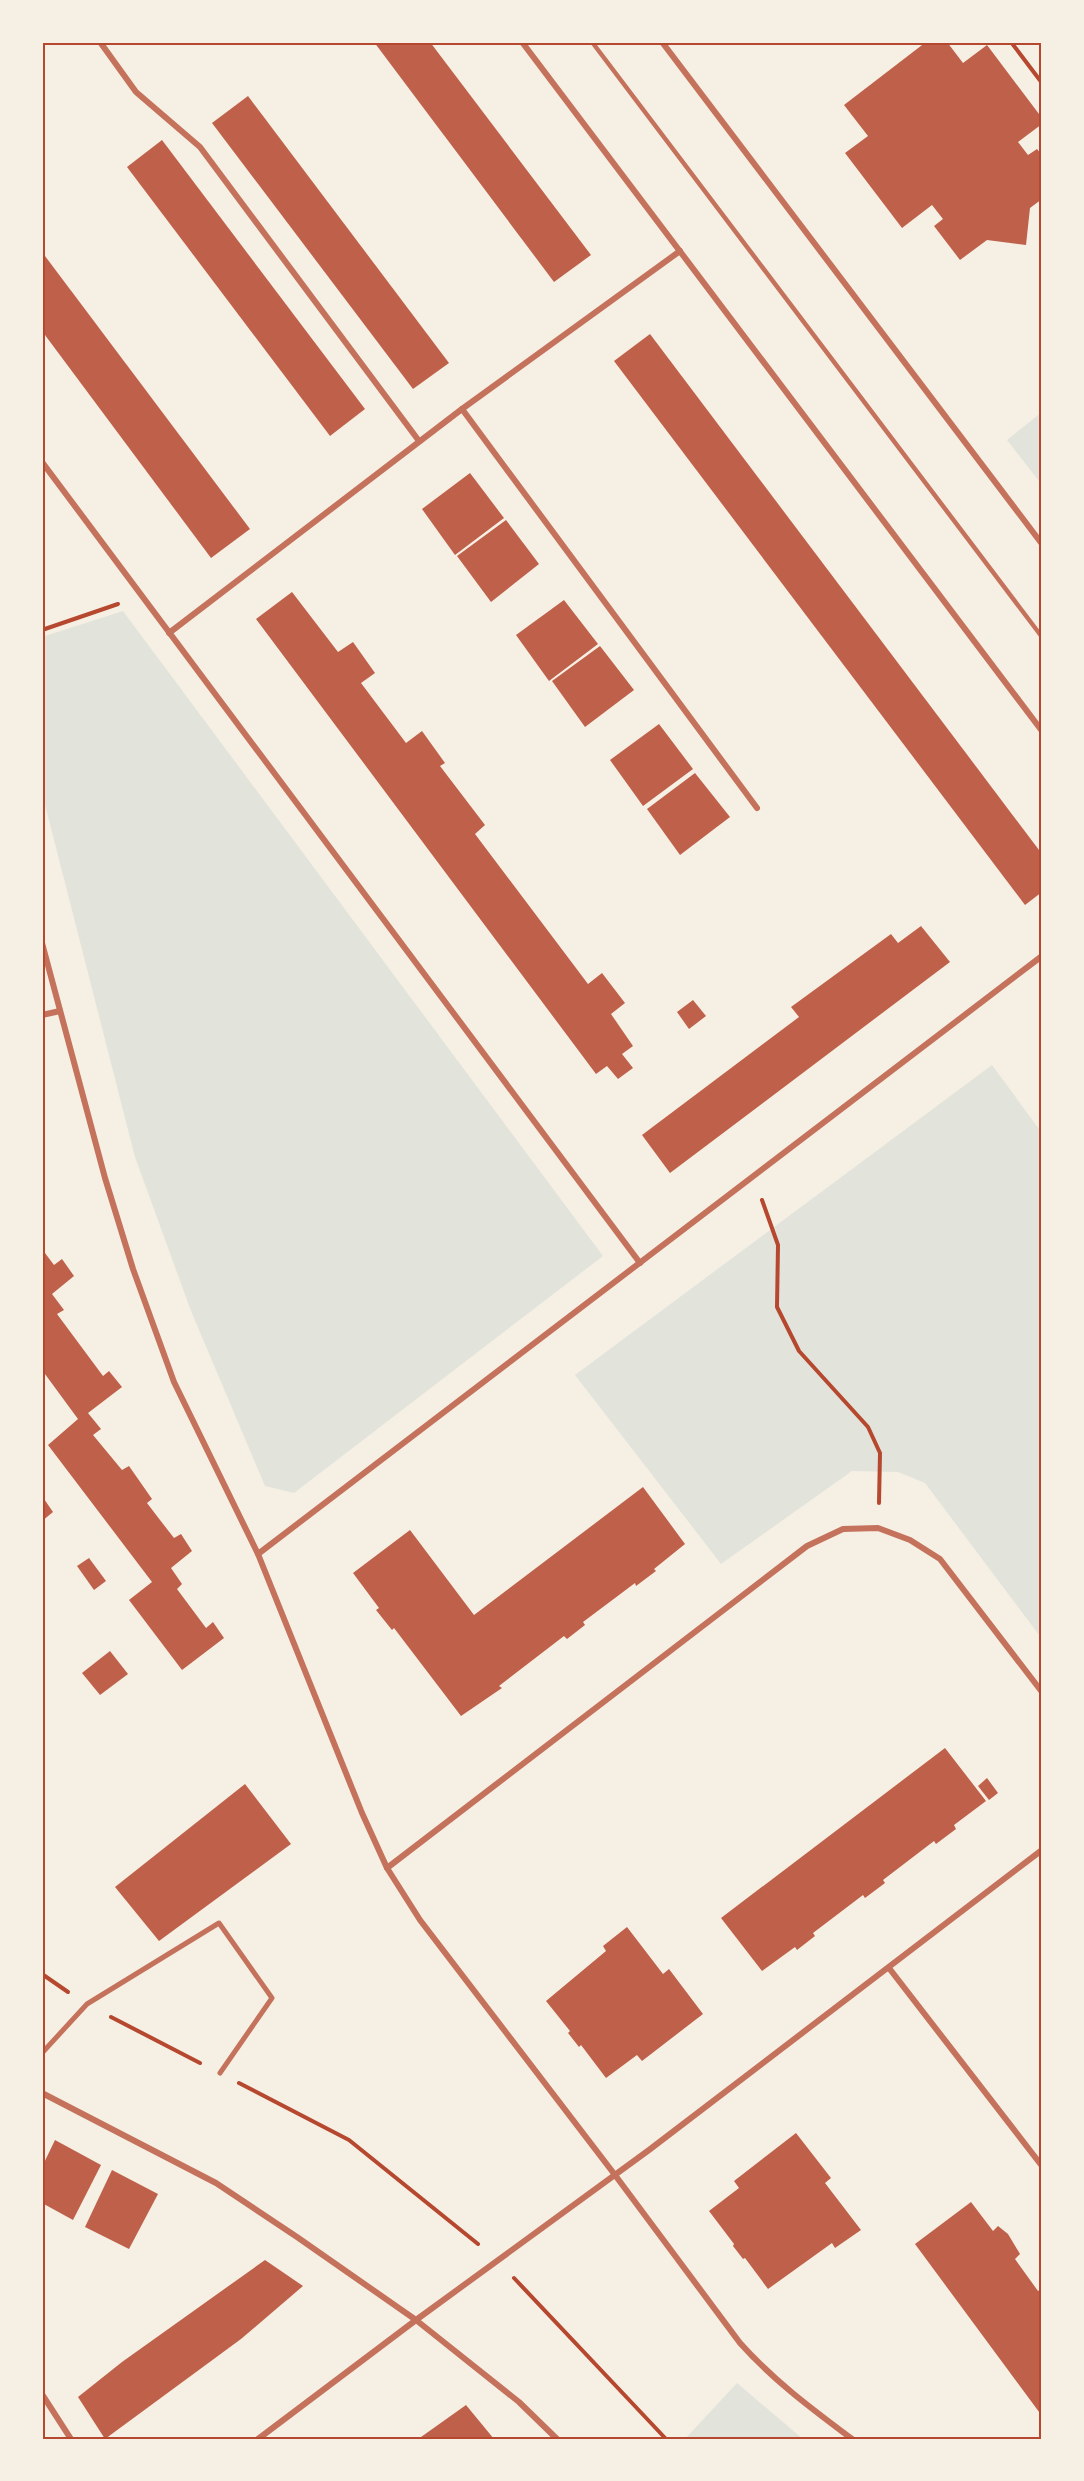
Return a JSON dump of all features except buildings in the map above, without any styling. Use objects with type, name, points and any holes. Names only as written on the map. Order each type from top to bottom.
[{"type":"street","points":[[100,42],[136,92],[200,147],[418,441]]},
{"type":"street","points":[[522,42],[1042,730]]},
{"type":"street","points":[[662,42],[1042,544]]},
{"type":"street","points":[[169,633],[462,408],[680,250]]},
{"type":"street","points":[[462,408],[757,808]]},
{"type":"street","points":[[42,462],[640,1263]]},
{"type":"street","points":[[42,943],[105,1178],[133,1269],[174,1382],[258,1554],[362,1813],[387,1868],[426,1928],[740,2343],[786,2390],[852,2439]]},
{"type":"street","points":[[258,1554],[1042,956]]},
{"type":"street","points":[[42,1015],[60,1011]]},
{"type":"street","points":[[387,1868],[807,1546],[843,1529],[878,1528],[910,1540],[940,1559],[1042,1692]]},
{"type":"street","points":[[258,2439],[615,2175],[1042,1850]]},
{"type":"street","points":[[42,2053],[87,2004],[219,1923],[272,1998],[220,2073]]},
{"type":"street","points":[[889,1968],[1042,2166]]},
{"type":"street","points":[[42,2093],[216,2183],[416,2320],[519,2402],[557,2439]]},
{"type":"street","points":[[42,2394],[71,2439]]},
{"type":"lane","points":[[591,42],[1042,637]]},
{"type":"path","points":[[1011,42],[1042,83]]},
{"type":"path","points":[[42,630],[142,596]]},
{"type":"path","points":[[753,1177],[778,1245],[777,1307],[800,1351],[868,1427],[880,1453],[878,1528]]},
{"type":"path","points":[[42,1974],[87,2004],[349,2140],[498,2261],[666,2439]]},
{"type":"shaded area","points":[[1042,412],[1042,485],[1007,440]]},
{"type":"shaded area","points":[[123,611],[603,1256],[294,1493],[265,1486],[191,1311],[135,1157],[42,793],[42,637]]},
{"type":"shaded area","points":[[992,1065],[1042,1133],[1042,1639],[925,1483],[898,1472],[852,1471],[721,1564],[575,1375]]},
{"type":"shaded area","points":[[737,2383],[803,2439],[685,2439]]}]
